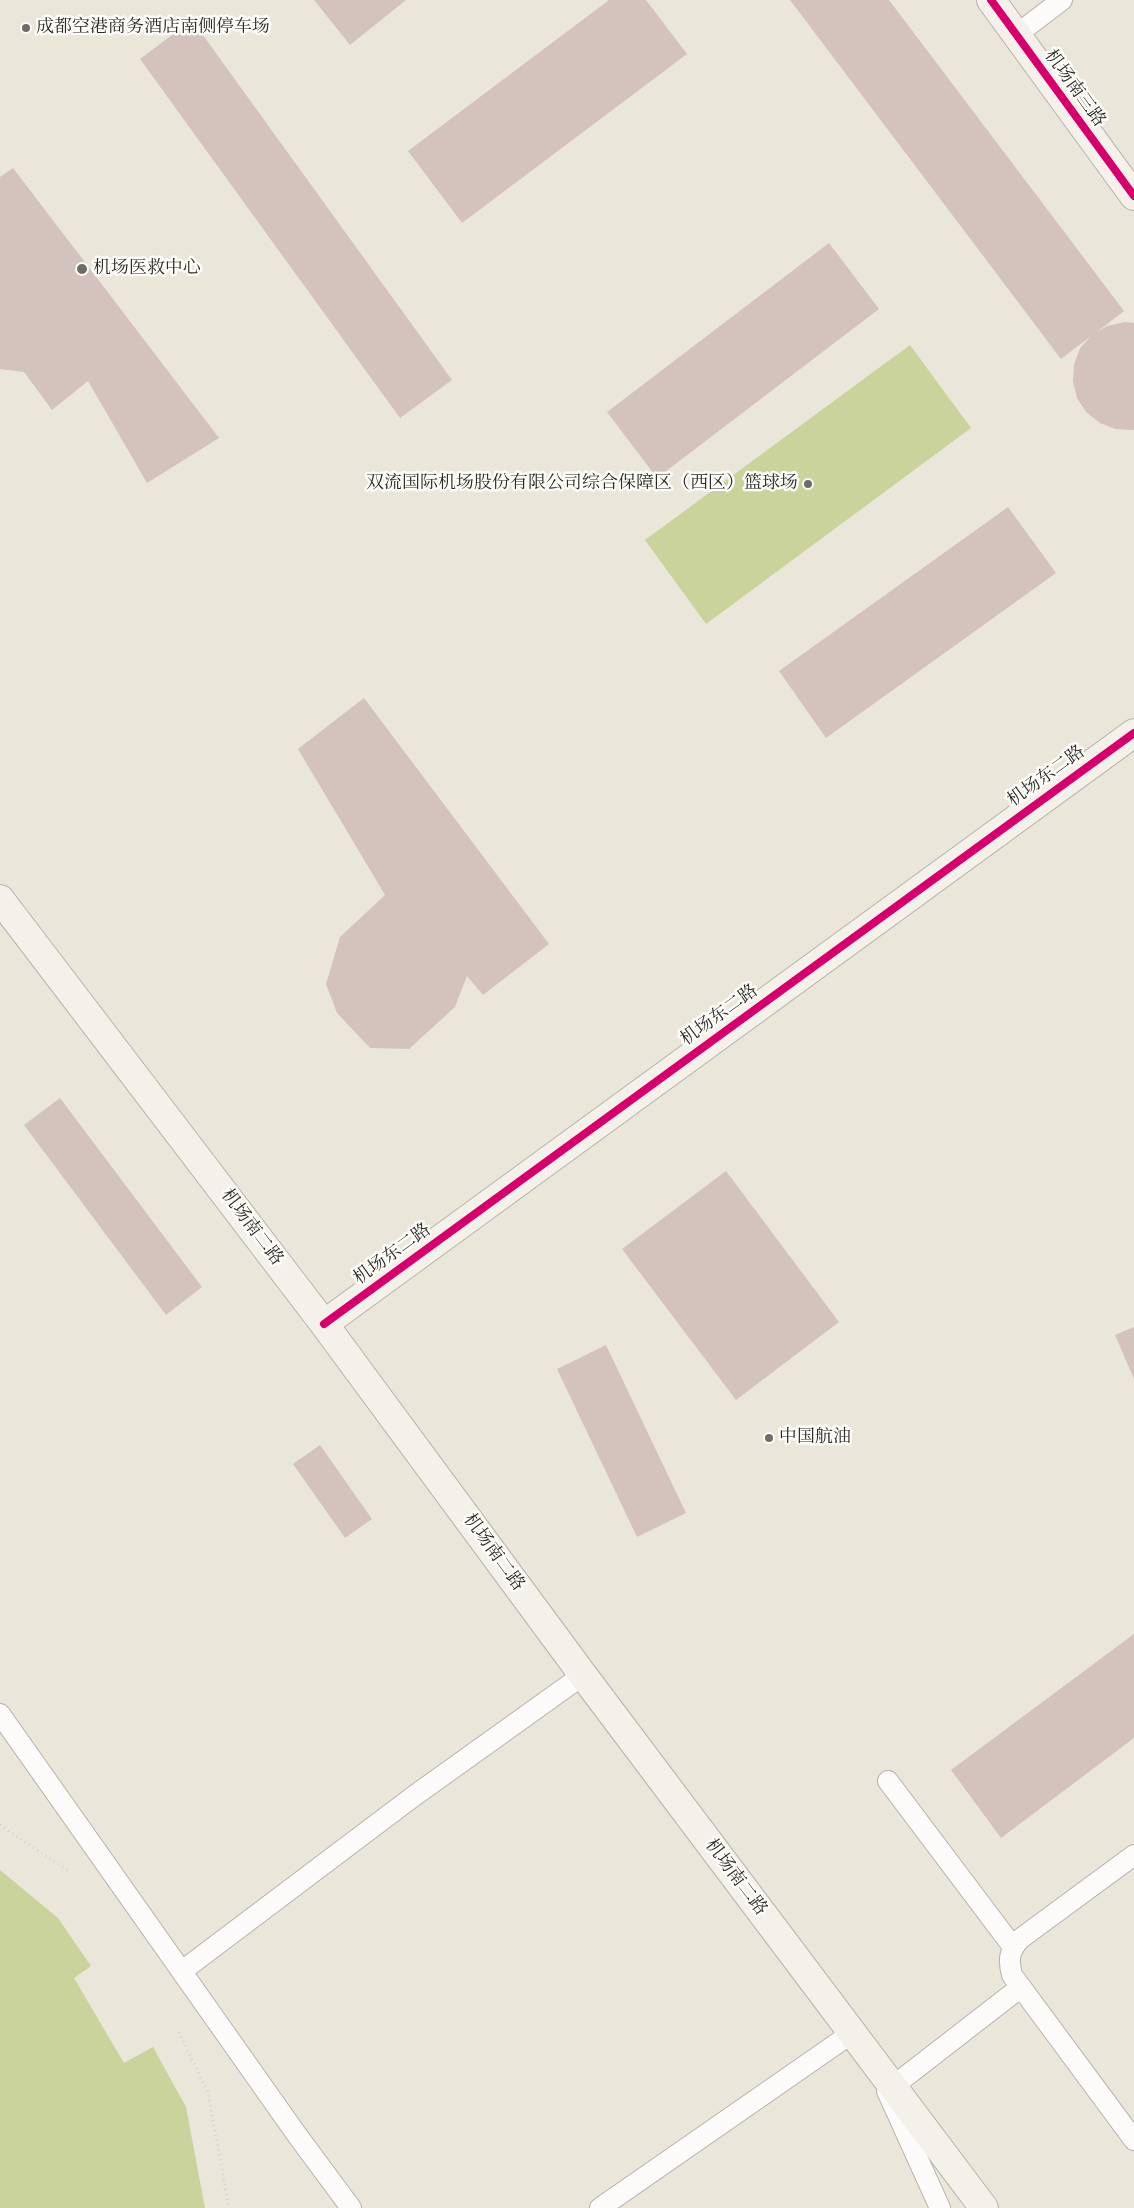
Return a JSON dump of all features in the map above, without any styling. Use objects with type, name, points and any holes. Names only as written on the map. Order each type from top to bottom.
[{"type":"main road","name":"机场南三路","points":[[991,0],[1134,196]]},
{"type":"main road","name":"机场东二路","points":[[324,1324],[1134,732]]},
{"type":"main road","name":"机场南二路","points":[[0,899],[324,1324],[583,1675],[984,2208]]},
{"type":"lane","points":[[1016,35],[1062,0]]},
{"type":"lane","points":[[182,1971],[414,1796],[583,1675]]},
{"type":"lane","points":[[0,1714],[351,2208]]},
{"type":"lane","points":[[888,1781],[1013,1947]]},
{"type":"lane","points":[[1134,1855],[1013,1947],[1008,1961],[1012,1975],[1134,2140]]},
{"type":"lane","points":[[892,2087],[1021,1987]]},
{"type":"lane","points":[[600,2208],[852,2033]]},
{"type":"lane","points":[[872,2060],[940,2208]]},
{"type":"path","points":[[0,1826],[70,1872]]},
{"type":"path","points":[[179,2032],[208,2093],[229,2208]]},
{"type":"green space","name":"双流国际机场股份有限公司综合保障区（西区）篮球场","points":[[910,345],[971,428],[706,624],[645,540]]},
{"type":"green space","points":[[0,1870],[58,1918],[91,1966],[74,1978],[124,2063],[153,2047],[186,2107],[205,2208],[0,2208]]},
{"type":"building","points":[[314,0],[406,0],[350,45]]},
{"type":"building","points":[[609,0],[646,0],[687,54],[462,223],[408,151]]},
{"type":"building","points":[[790,0],[889,0],[1124,311],[1097,332],[1107,326],[1125,322],[1134,323],[1134,430],[1115,429],[1100,423],[1086,412],[1077,398],[1073,381],[1074,365],[1080,348],[1091,336],[1061,359]]},
{"type":"building","points":[[192,20],[452,380],[400,418],[140,59]]},
{"type":"building","points":[[13,168],[219,438],[147,483],[88,381],[52,410],[24,372],[0,369],[0,177]]},
{"type":"building","points":[[829,243],[879,309],[657,478],[607,412]]},
{"type":"building","points":[[1008,507],[1056,573],[826,738],[779,671]]},
{"type":"building","points":[[364,698],[549,944],[483,995],[467,976],[455,1007],[409,1049],[370,1048],[337,1013],[326,984],[340,937],[385,895],[298,749]]},
{"type":"building","points":[[60,1098],[202,1287],[166,1315],[24,1125]]},
{"type":"building","points":[[726,1171],[839,1322],[736,1400],[622,1249]]},
{"type":"building","points":[[1134,1327],[1134,1379],[1115,1335]]},
{"type":"building","points":[[606,1345],[686,1513],[637,1537],[557,1369]]},
{"type":"building","points":[[320,1445],[372,1519],[345,1538],[293,1464]]},
{"type":"building","points":[[1134,1634],[1134,1738],[1001,1838],[951,1770]]},
{"type":"cycle path","points":[[991,0],[1134,196]]},
{"type":"cycle path","points":[[324,1324],[1134,733]]},
{"type":"place","name":"成都空港商务酒店南侧停车场","points":[[26,28]]},
{"type":"place","name":"机场医救中心","points":[[82,269]]},
{"type":"place","name":"双流国际机场股份有限公司综合保障区（西区）篮球场","points":[[808,484]]},
{"type":"place","name":"中国航油","points":[[769,1438]]}]
